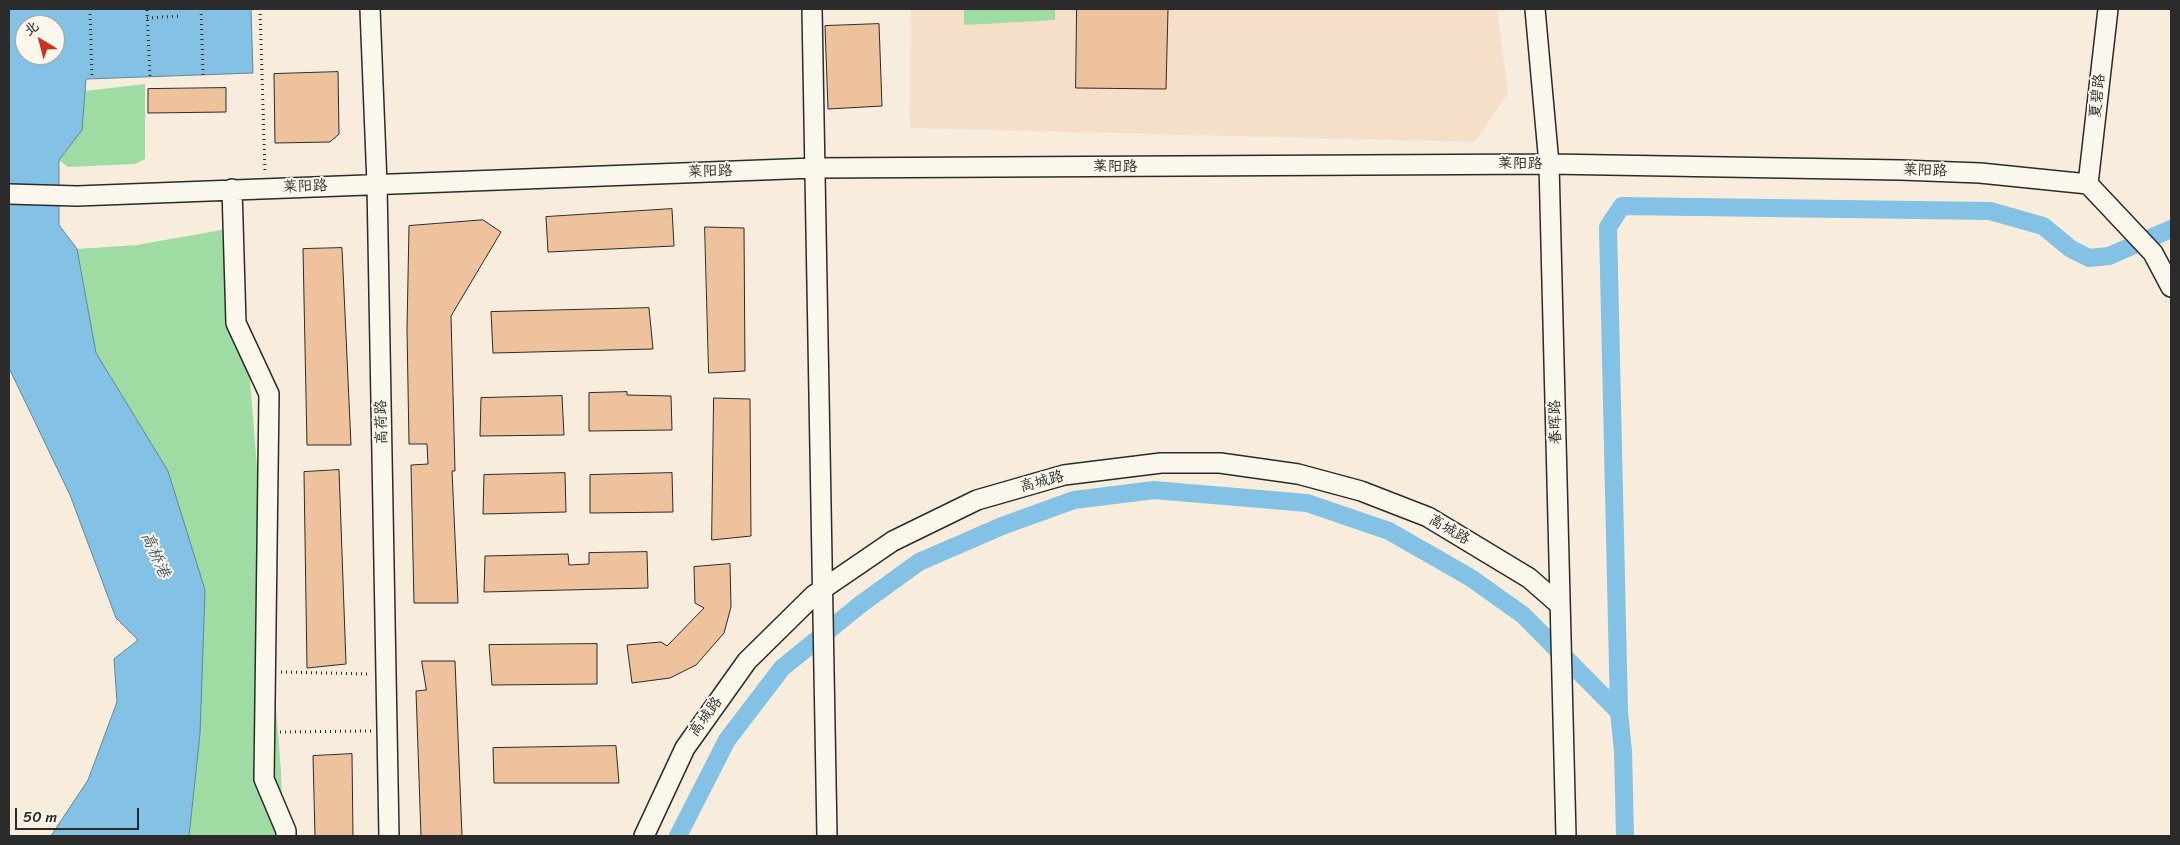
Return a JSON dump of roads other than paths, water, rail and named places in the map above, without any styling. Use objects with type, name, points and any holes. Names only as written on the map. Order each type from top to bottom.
[{"type":"street","name":"高荷路","points":[[370,9],[377,184],[389,836]]},
{"type":"street","points":[[812,9],[827,836]]},
{"type":"street","name":"春晖路","points":[[1536,9],[1549,164],[1566,836]]},
{"type":"street","name":"夏碧路","points":[[2088,184],[2108,9]]},
{"type":"street","name":"莱阳路","points":[[9,194],[77,196],[814,168],[1549,164],[1901,170],[1980,173],[2088,184]]},
{"type":"street","points":[[2088,184],[2149,249],[2171,287]]},
{"type":"street","points":[[232,189],[236,323],[269,394],[264,779],[286,831],[286,836]]},
{"type":"street","name":"高城路","points":[[644,836],[684,748],[741,669],[822,590],[893,541],[978,500],[1064,475],[1162,463],[1220,463],[1298,474],[1362,491],[1428,517],[1529,578],[1560,605]]},
{"type":"water","name":"高桥港","points":[[9,9],[251,9],[253,73],[86,79],[82,130],[59,160],[59,225],[77,249],[96,353],[168,471],[205,590],[200,734],[189,836],[51,836],[88,780],[117,702],[114,659],[138,640],[116,618],[70,495],[9,368]]},
{"type":"waterway","points":[[1625,836],[1623,751],[1619,712],[1608,227],[1622,206],[1990,211],[2043,226],[2071,249],[2089,258],[2109,256],[2171,229]]},
{"type":"waterway","points":[[678,836],[727,740],[782,668],[861,604],[919,562],[1002,526],[1074,500],[1154,490],[1307,503],[1389,531],[1471,578],[1523,615],[1619,712]]}]
